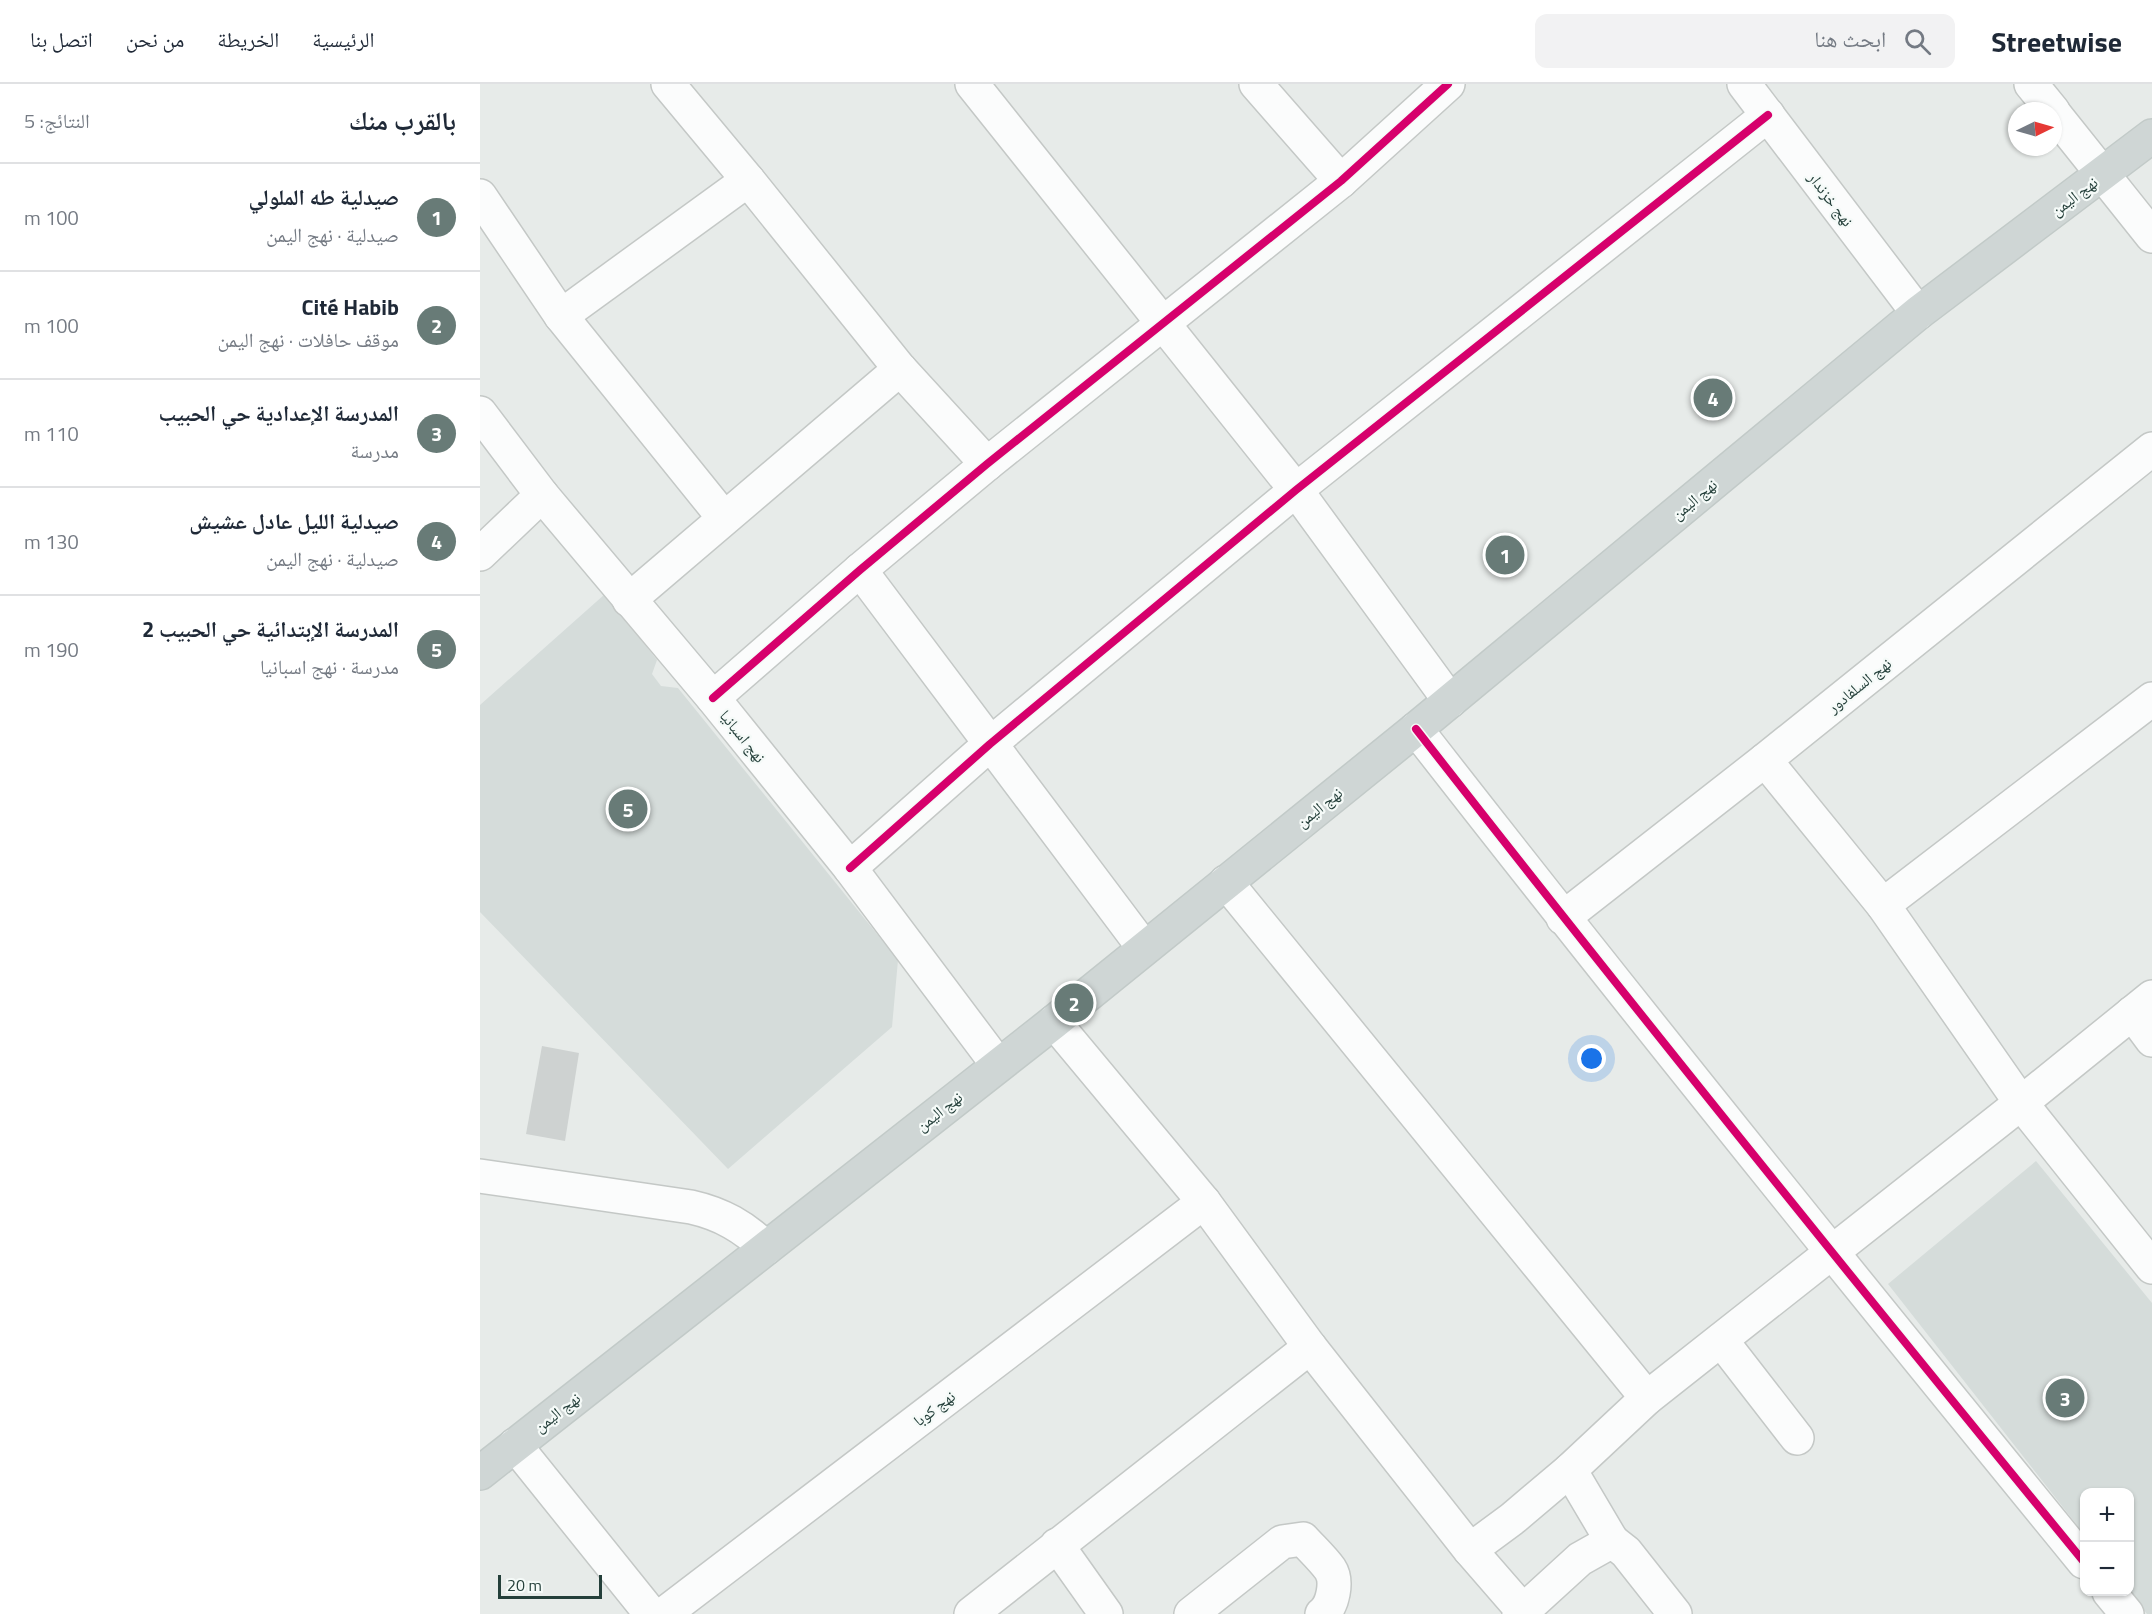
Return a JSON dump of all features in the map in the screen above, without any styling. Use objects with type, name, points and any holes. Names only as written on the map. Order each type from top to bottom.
[{"type":"main road","name":"نهج اليمن","points":[[480,1473],[1054,1022],[1416,729],[1918,313],[2152,136]]},
{"type":"street","points":[[668,84],[900,369],[987,464]]},
{"type":"street","points":[[972,84],[1296,490],[1450,700]]},
{"type":"street","points":[[1256,84],[1341,181]]},
{"type":"street","name":"نهج خزندار","points":[[1744,84],[1918,313]]},
{"type":"street","points":[[2031,84],[2046,102]]},
{"type":"street","points":[[712,698],[987,464],[1341,181],[1436,88]]},
{"type":"street","points":[[850,868],[990,744],[1296,490],[1768,115]]},
{"type":"street","points":[[2062,123],[2152,236]]},
{"type":"street","points":[[561,316],[748,180]]},
{"type":"street","points":[[480,196],[561,316],[724,518]]},
{"type":"street","points":[[629,600],[900,369]]},
{"type":"street","name":"نهج اسبانيا","points":[[480,413],[542,495],[712,698],[850,868],[998,1065]]},
{"type":"street","name":"نهج السلفادور","points":[[1563,918],[1765,760],[2152,449]]},
{"type":"street","points":[[480,554],[542,495]]},
{"type":"street","points":[[860,570],[1144,948]]},
{"type":"street","points":[[1883,905],[2152,699]]},
{"type":"street","points":[[1416,729],[1563,918],[1831,1253],[2080,1556]]},
{"type":"street","points":[[1765,760],[1883,905],[2021,1103],[2152,1267]]},
{"type":"street","points":[[1226,882],[1647,1398]]},
{"type":"street","points":[[1470,1550],[1512,1519],[1570,1470],[1647,1398],[2142,1005],[2152,1040]]},
{"type":"street","points":[[1054,1022],[1204,1202],[1310,1347],[1521,1612],[1580,1559],[1611,1541]]},
{"type":"street","points":[[480,1176],[713,1212],[751,1233],[766,1248]]},
{"type":"street","name":"نهج كوبا","points":[[664,1614],[1204,1202]]},
{"type":"street","points":[[1721,1340],[1797,1438]]},
{"type":"street","points":[[971,1614],[1310,1347]]},
{"type":"street","points":[[516,1445],[651,1614]]},
{"type":"street","points":[[1570,1470],[1611,1541],[1626,1552],[1675,1614]]},
{"type":"street","points":[[1191,1614],[1282,1542],[1303,1539],[1332,1571],[1333,1592],[1328,1610],[1322,1614]]},
{"type":"street","points":[[1057,1545],[1106,1614]]},
{"type":"street","points":[[2112,1596],[2127,1614]]},
{"type":"shaded area","points":[[605,594],[657,660],[652,674],[661,686],[678,688],[898,960],[892,1027],[728,1169],[480,912],[480,705]]},
{"type":"shaded area","points":[[2036,1161],[2152,1303],[2152,1614],[2147,1614],[2132,1596],[2134,1488],[2080,1488],[2080,1529],[1888,1284]]},
{"type":"building","points":[[542,1046],[579,1053],[565,1141],[526,1134]]},
{"type":"cycle path","points":[[713,698],[860,570],[987,464],[1341,181],[1448,84]]},
{"type":"cycle path","points":[[850,868],[990,744],[1296,490],[1768,115]]},
{"type":"cycle path","points":[[1416,729],[1748,1148],[2080,1557]]},
{"type":"place","name":"صيدلية الليل عادل عشيش","points":[[1713,398]]},
{"type":"place","name":"صيدلية طه الملولي","points":[[1505,555]]},
{"type":"place","name":"المدرسة الإبتدائية حي الحبيب 2","points":[[628,809]]},
{"type":"place","name":"Cité Habib","points":[[1074,1003]]},
{"type":"place","name":"المدرسة الإعدادية حي الحبيب","points":[[2065,1398]]}]
